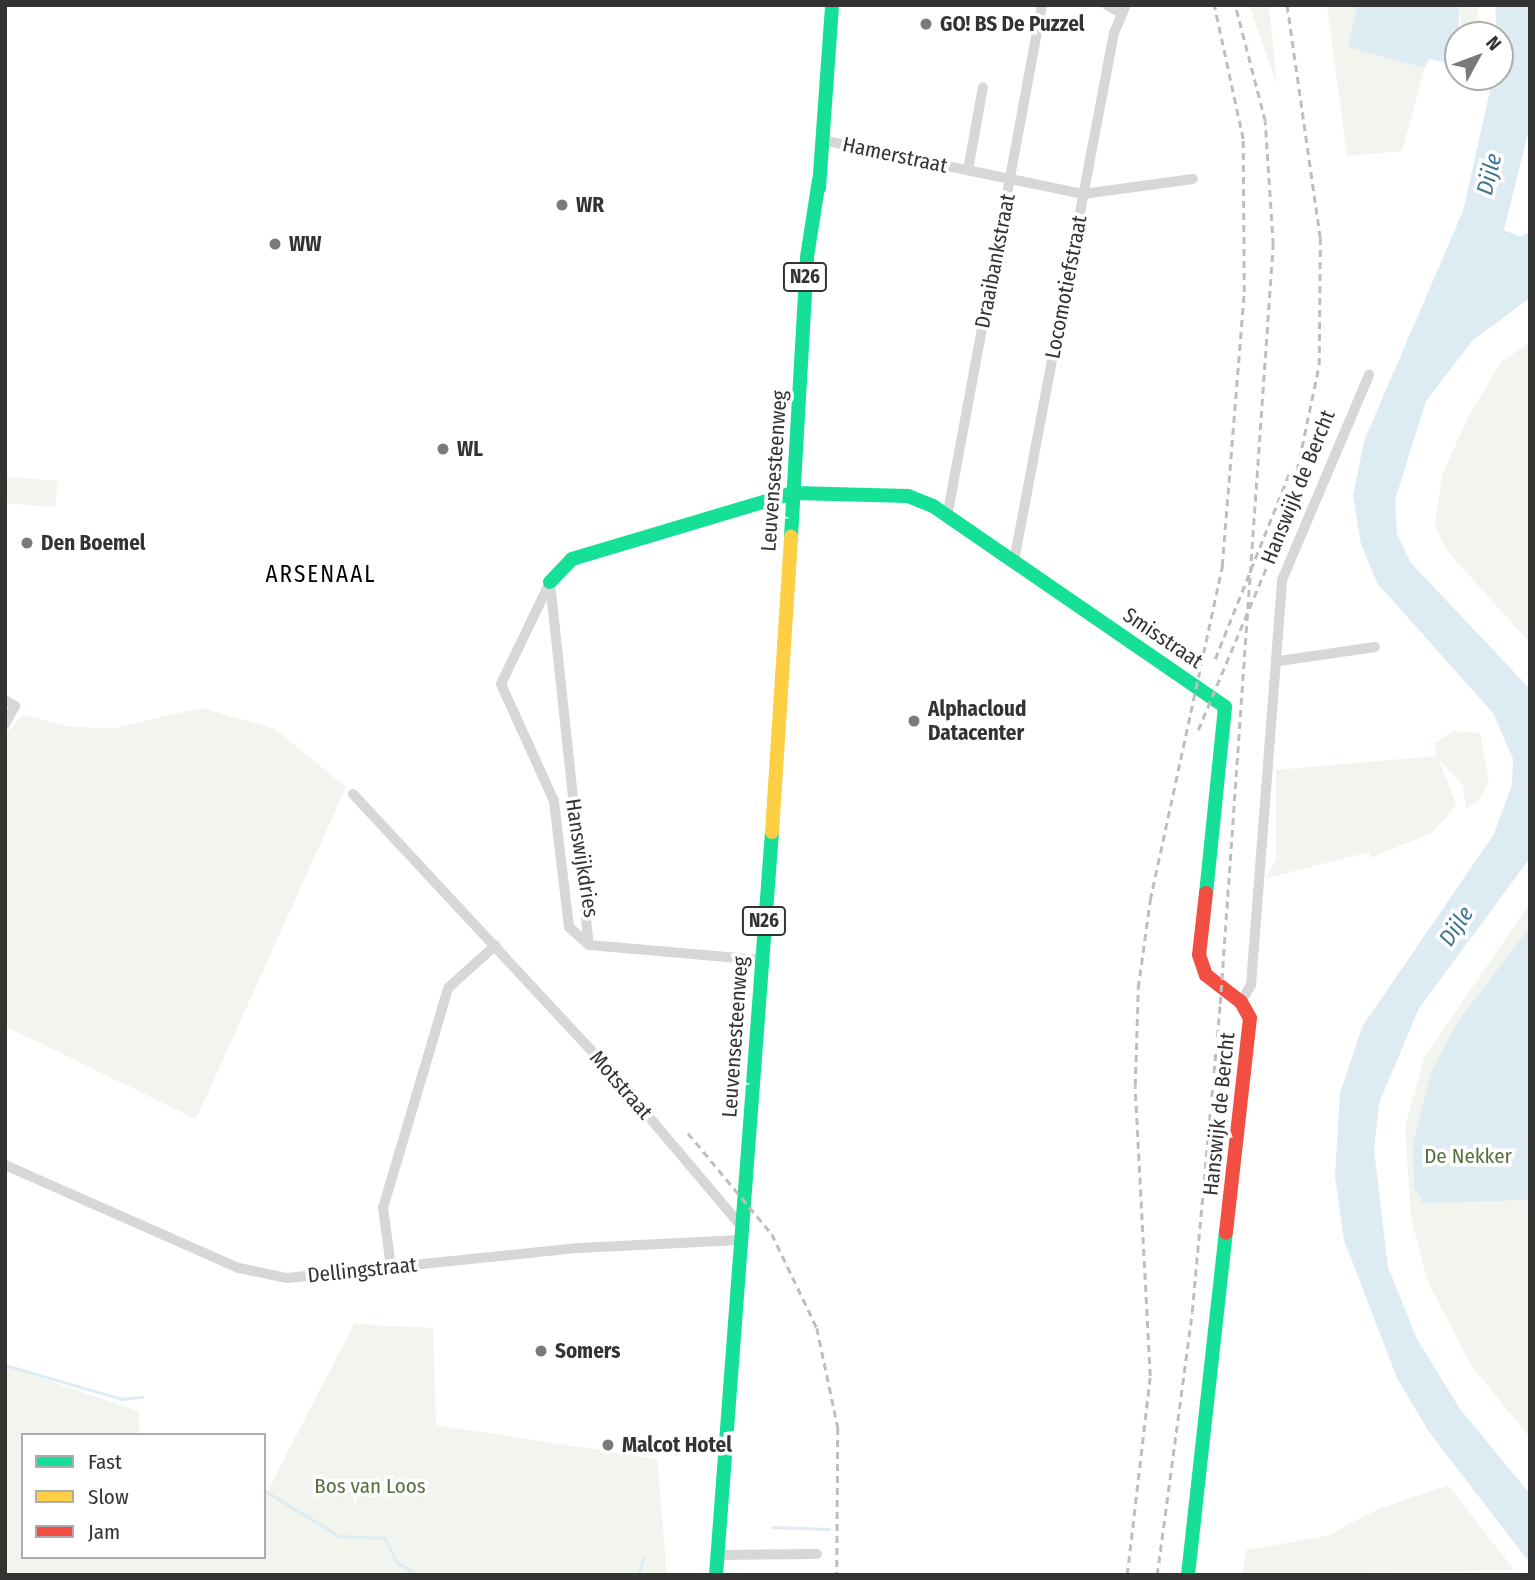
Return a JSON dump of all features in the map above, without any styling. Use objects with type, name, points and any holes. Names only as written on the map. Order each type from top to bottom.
[{"type":"street","name":"Leuvensesteenweg","points":[[716,1575],[802,376],[808,369],[818,180],[832,5]]},
{"type":"street","name":"Draaibankstraat","points":[[947,517],[1042,5]]},
{"type":"street","points":[[1107,5],[1124,9]]},
{"type":"street","name":"Locomotiefstraat","points":[[1014,561],[1083,194],[1124,9]]},
{"type":"street","name":"Hamerstraat","points":[[968,170],[983,87]]},
{"type":"street","name":"Hamerstraat","points":[[822,140],[1083,194],[1194,179]]},
{"type":"street","name":"Hanswijk de Bercht","points":[[1188,1575],[1250,1018],[1241,1002],[1251,985],[1279,661],[1282,580],[1369,375]]},
{"type":"street","name":"Smisstraat","points":[[794,493],[908,496],[947,517],[1014,561],[1219,702],[1226,716],[1199,955],[1206,975],[1241,1002]]},
{"type":"street","name":"Hanswijkdries","points":[[761,960],[589,945],[569,927],[554,801],[502,684],[550,582],[572,559],[794,493]]},
{"type":"street","name":"Hanswijkdries","points":[[550,582],[589,945]]},
{"type":"street","points":[[1279,661],[1375,647]]},
{"type":"street","points":[[5,700],[15,706],[5,724]]},
{"type":"street","name":"Motstraat","points":[[353,794],[496,945],[742,1234]]},
{"type":"street","points":[[391,1267],[383,1208],[448,988],[496,945]]},
{"type":"street","name":"Dellingstraat","points":[[5,1165],[239,1268],[287,1278],[742,1234]]},
{"type":"street","points":[[718,1555],[817,1554]]},
{"type":"green space","points":[[1249,5],[1269,5],[1277,84]]},
{"type":"green space","points":[[1327,5],[1357,5],[1349,47],[1425,67],[1402,151],[1347,156]]},
{"type":"green space","points":[[1459,5],[1477,5],[1480,21],[1461,21]]},
{"type":"green space","points":[[1530,342],[1530,643],[1446,550],[1435,525],[1442,476],[1467,419],[1501,362]]},
{"type":"green space","points":[[7,477],[58,481],[55,507],[5,503]]},
{"type":"green space","points":[[201,708],[275,729],[346,787],[196,1119],[5,1026],[5,734],[23,715],[70,727],[116,728]]},
{"type":"green space","points":[[1454,731],[1480,733],[1489,781],[1479,800],[1466,809],[1463,785],[1439,760],[1456,805],[1432,833],[1370,858],[1369,852],[1266,878],[1276,859],[1276,770],[1436,756],[1435,743]]},
{"type":"green space","name":"De Nekker","points":[[1530,903],[1530,1438],[1471,1365],[1427,1280],[1411,1218],[1405,1127],[1424,1058]]},
{"type":"green space","name":"Bos van Loos","points":[[354,1324],[433,1328],[436,1425],[657,1459],[667,1575],[5,1575],[5,1366],[138,1411],[140,1433],[21,1433],[21,1559],[266,1559],[266,1494]]},
{"type":"green space","points":[[1448,1485],[1514,1570],[1242,1575],[1246,1550],[1327,1536],[1376,1510]]},
{"type":"water","points":[[1357,5],[1459,5],[1459,21],[1444,21],[1444,62],[1429,59],[1425,67],[1348,47]]},
{"type":"water","name":"Dijle","points":[[1495,5],[1530,5],[1530,125],[1504,230],[1521,237],[1530,232],[1530,298],[1473,340],[1426,401],[1395,500],[1397,534],[1411,563],[1530,689],[1530,858],[1419,1008],[1379,1103],[1374,1150],[1388,1267],[1417,1339],[1460,1409],[1530,1494],[1530,1563],[1429,1432],[1397,1378],[1344,1240],[1335,1177],[1340,1093],[1362,1027],[1494,834],[1512,785],[1513,759],[1493,713],[1377,583],[1361,544],[1353,495],[1364,441],[1463,211],[1490,91],[1514,91],[1514,21],[1496,21]]},
{"type":"water","points":[[1530,927],[1530,1200],[1423,1203],[1414,1187],[1413,1143],[1432,1070],[1458,1021]]},
{"type":"waterway","points":[[5,1365],[122,1399],[142,1397]]},
{"type":"waterway","points":[[266,1491],[339,1536],[385,1538],[398,1563],[418,1575]]},
{"type":"waterway","points":[[772,1527],[829,1529]]},
{"type":"waterway","points":[[638,1575],[643,1559]]},
{"type":"railway","points":[[1127,1575],[1150,1376],[1135,1086],[1138,988],[1150,900],[1222,566],[1244,292],[1243,139],[1214,5]]},
{"type":"railway","points":[[1157,1575],[1192,1312],[1220,1004],[1273,245],[1265,121],[1235,5]]},
{"type":"railway","points":[[1198,730],[1287,518],[1319,365],[1320,238],[1287,5]]},
{"type":"railway","points":[[1215,659],[1289,474]]},
{"type":"railway","points":[[688,1133],[772,1234],[817,1328],[838,1428],[837,1575]]},
{"type":"traffic: fast","points":[[819,188],[832,5]]},
{"type":"traffic: fast","points":[[791,537],[807,257],[819,180]]},
{"type":"traffic: fast","points":[[550,582],[572,559],[794,493],[908,496],[933,506],[1225,707],[1206,893]]},
{"type":"traffic: fast","points":[[716,1575],[772,832]]},
{"type":"traffic: fast","points":[[1188,1575],[1226,1233]]},
{"type":"traffic: slow","points":[[772,832],[791,537]]},
{"type":"traffic: jam","points":[[1206,893],[1199,955],[1206,975],[1241,1002],[1250,1018],[1226,1233]]},
{"type":"place","name":"GO! BS De Puzzel","points":[[926,24]]},
{"type":"place","name":"WR","points":[[562,205]]},
{"type":"place","name":"WW","points":[[275,244]]},
{"type":"place","name":"WL","points":[[443,449]]},
{"type":"place","name":"Den Boemel","points":[[27,543]]},
{"type":"place","name":"Alphacloud Datacenter","points":[[914,721]]},
{"type":"place","name":"Somers","points":[[541,1351]]},
{"type":"place","name":"Malcot Hotel","points":[[608,1445]]},
{"type":"district","name":"ARSENAAL","points":[[321,574]]}]
